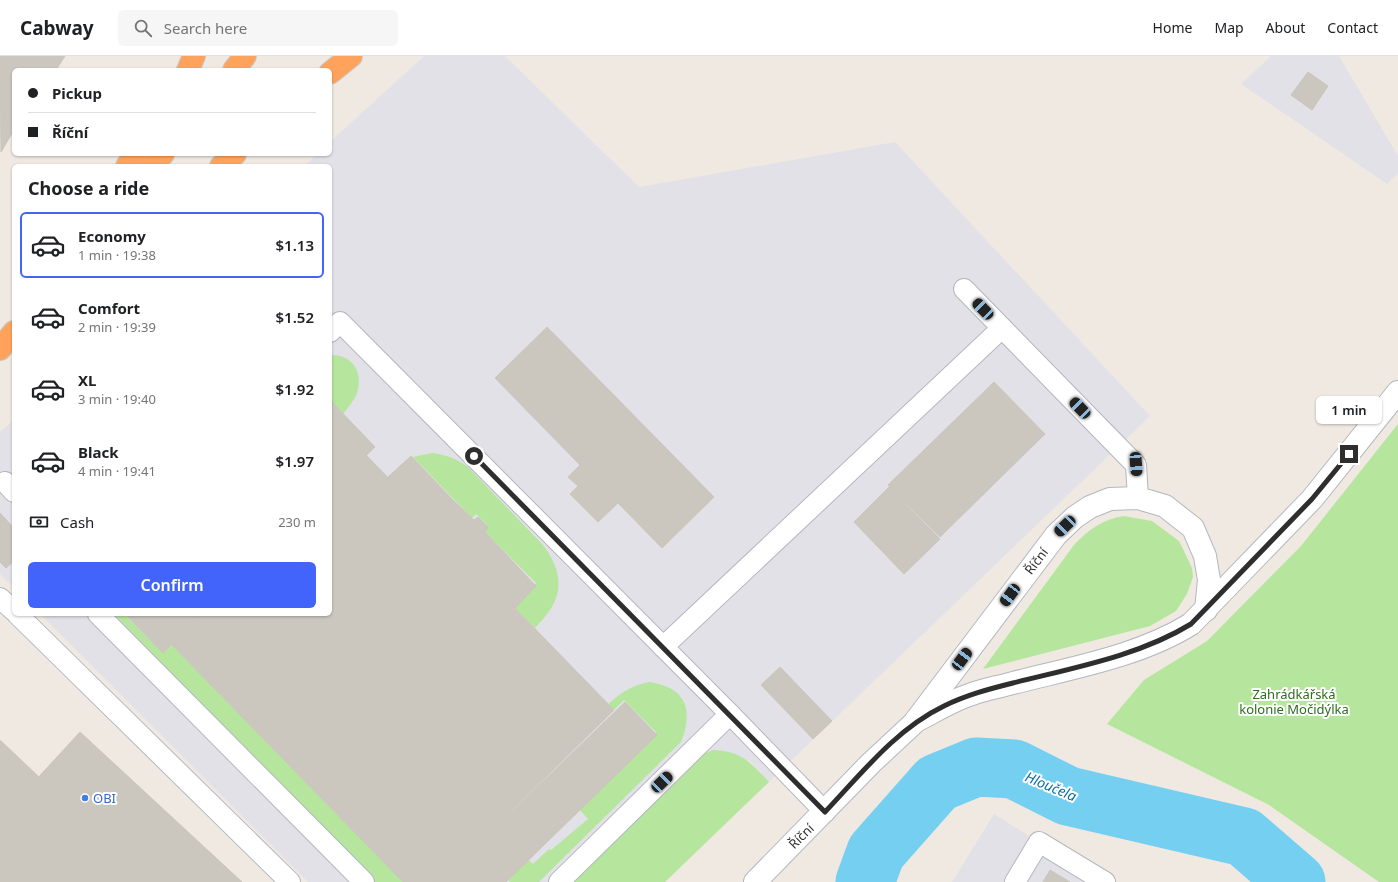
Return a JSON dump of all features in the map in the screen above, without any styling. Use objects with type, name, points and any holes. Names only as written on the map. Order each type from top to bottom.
[{"type":"highway","points":[[189,68],[194,56]]},
{"type":"highway","points":[[236,68],[246,56]]},
{"type":"highway","points":[[332,71],[351,56]]},
{"type":"highway","points":[[155,164],[161,156]]},
{"type":"highway","points":[[223,164],[233,156]]},
{"type":"highway","points":[[0,349],[12,334]]},
{"type":"highway","points":[[0,357],[12,347]]},
{"type":"street","name":"Říční","points":[[914,723],[944,706],[972,694],[1086,664],[1170,637],[1191,624],[1312,499],[1398,392]]},
{"type":"street","name":"Říční","points":[[755,882],[825,812],[871,763],[914,723],[1056,535],[1075,517],[1090,507],[1110,500],[1138,498],[1165,506],[1193,528],[1205,556],[1209,580],[1206,610]]},
{"type":"lane","points":[[964,289],[1136,464],[1138,498]]},
{"type":"lane","points":[[332,330],[340,322],[730,714],[825,812]]},
{"type":"lane","points":[[663,647],[1002,328]]},
{"type":"lane","points":[[0,598],[12,609]]},
{"type":"lane","points":[[19,616],[290,882]]},
{"type":"lane","points":[[100,616],[364,882]]},
{"type":"lane","points":[[559,882],[730,714]]},
{"type":"lane","points":[[1015,882],[1039,842],[1105,882]]},
{"type":"shaded area","points":[[424,56],[505,56],[639,187],[895,142],[1150,416],[769,782],[749,760],[568,882],[308,882],[42,616],[332,616],[332,164],[306,164],[315,156],[332,156],[332,140]]},
{"type":"shaded area","points":[[1271,56],[1339,56],[1398,156],[1398,173],[1387,184],[1241,84]]},
{"type":"shaded area","points":[[12,422],[12,586],[0,574],[0,432]]},
{"type":"shaded area","points":[[994,814],[1103,882],[952,882]]},
{"type":"green space","points":[[332,355],[338,355],[350,361],[357,371],[359,378],[356,396],[343,414],[332,403]]},
{"type":"green space","name":"Zahrádkářská kolonie Močidýlka","points":[[1398,424],[1398,882],[1379,882],[1269,805],[1107,724],[1144,680],[1207,641],[1301,546]]},
{"type":"green space","points":[[432,453],[450,457],[467,466],[543,545],[552,558],[557,572],[557,595],[550,610],[535,628],[513,606],[536,583],[485,532],[483,529],[487,525],[476,514],[472,518],[413,457]]},
{"type":"green space","points":[[1124,516],[1152,521],[1179,541],[1192,568],[1193,577],[1187,594],[1176,611],[1150,626],[983,669],[1074,545],[1096,526],[1116,517]]},
{"type":"green space","points":[[116,616],[126,616],[163,653],[172,645],[403,882],[375,882]]},
{"type":"green space","points":[[650,682],[672,689],[684,702],[687,720],[681,742],[539,882],[510,882],[506,878],[526,858],[533,864],[549,849],[551,850],[588,819],[578,808],[656,732],[624,700],[614,710],[608,704],[628,690],[638,685]]},
{"type":"green space","points":[[713,750],[731,753],[745,759],[751,763],[769,782],[665,882],[568,882],[701,755]]},
{"type":"building","points":[[0,56],[65,56],[57,68],[12,68],[12,133],[1,152]]},
{"type":"building","points":[[1308,72],[1328,86],[1312,110],[1291,95]]},
{"type":"building","points":[[547,327],[714,497],[662,548],[618,503],[598,522],[570,494],[578,486],[568,477],[580,465],[495,378]]},
{"type":"building","points":[[994,382],[1045,434],[940,537],[888,485]]},
{"type":"building","points":[[332,402],[375,447],[332,488]]},
{"type":"building","points":[[366,455],[614,710],[439,882],[403,882],[172,645],[201,616],[332,616],[332,488]]},
{"type":"building","points":[[411,456],[452,499],[428,520],[387,478]]},
{"type":"building","points":[[889,487],[940,539],[904,574],[854,522]]},
{"type":"building","points":[[452,499],[474,520],[478,517],[488,527],[485,532],[536,586],[515,608],[428,520]]},
{"type":"building","points":[[0,513],[12,526],[12,563],[6,568],[0,562]]},
{"type":"building","points":[[127,616],[201,616],[163,653]]},
{"type":"building","points":[[780,667],[832,721],[813,739],[761,685]]},
{"type":"building","points":[[625,702],[657,735],[506,882],[439,882]]},
{"type":"building","name":"OBI","points":[[80,732],[242,882],[0,882],[0,819]]},
{"type":"building","points":[[0,740],[39,777],[0,819]]},
{"type":"building","points":[[1050,870],[1070,882],[1043,882]]},
{"type":"waterway","name":"Hloučela","points":[[865,882],[876,852],[937,783],[976,767],[1014,769],[1068,796],[1244,837],[1296,882]]},
{"type":"place","name":"OBI","points":[[85,798]]},
{"type":"route","points":[[474,456],[825,812],[871,763],[914,723],[944,706],[972,694],[1140,648],[1170,637],[1191,624],[1312,499],[1349,454]]}]
